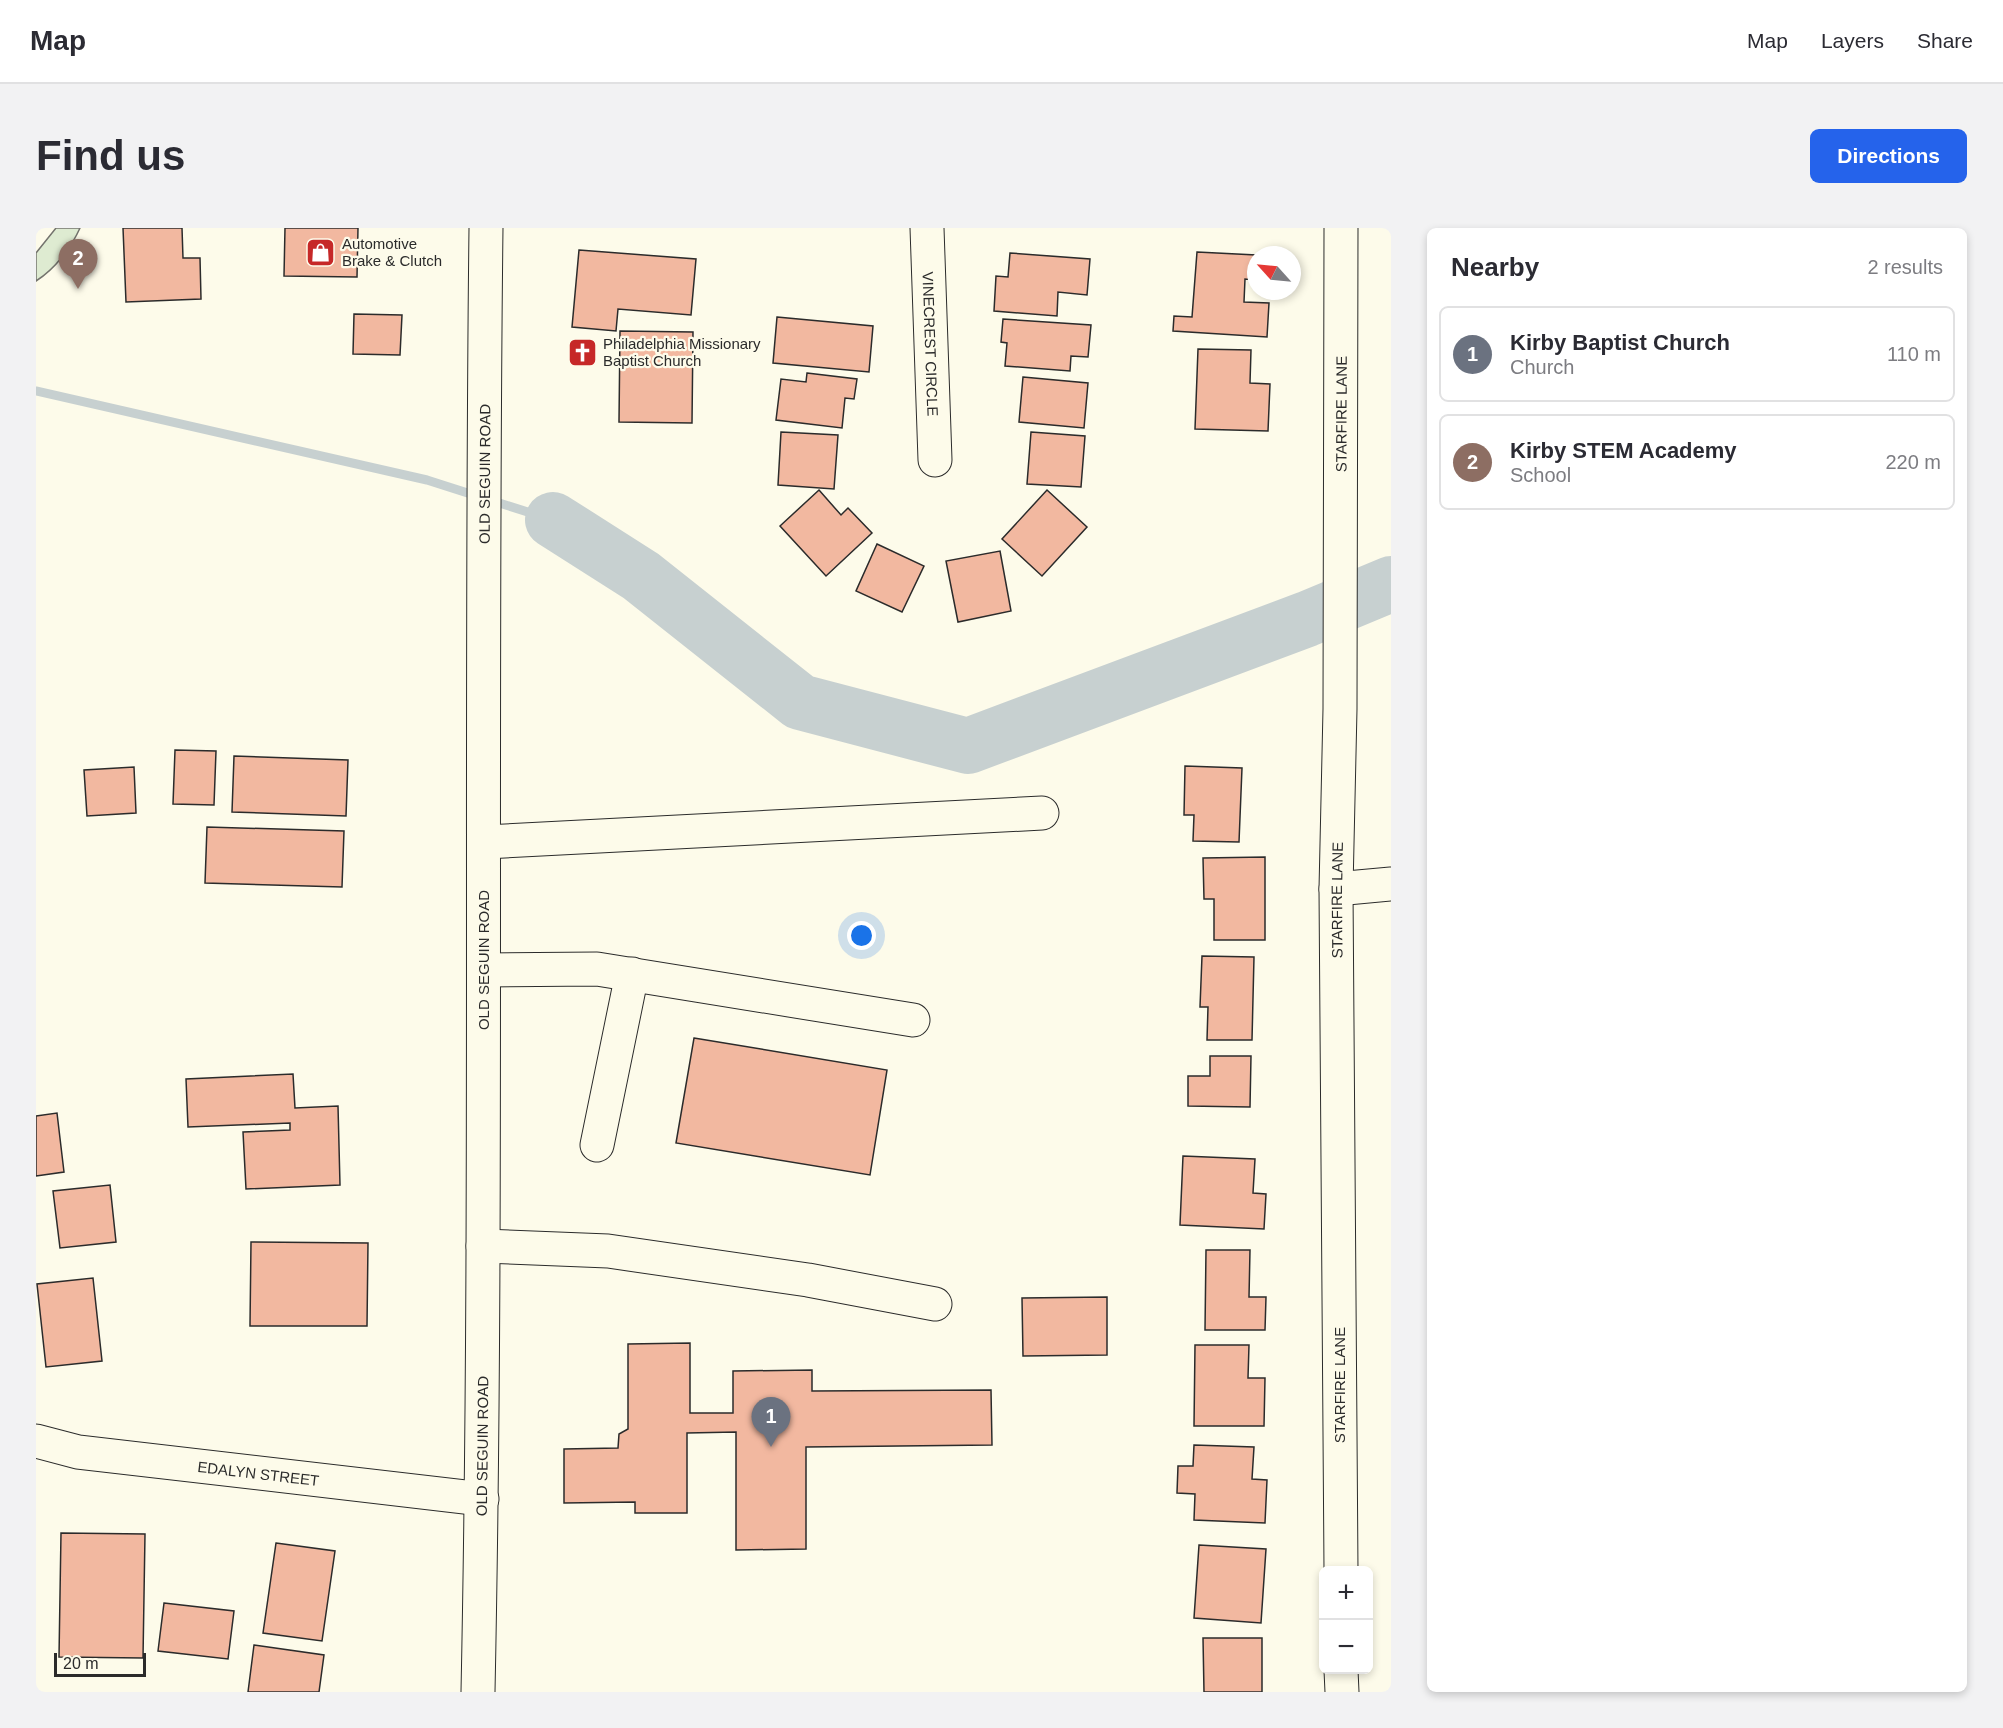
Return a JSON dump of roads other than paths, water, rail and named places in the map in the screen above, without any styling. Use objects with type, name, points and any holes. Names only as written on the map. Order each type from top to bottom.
[{"type":"street","name":"OLD SEGUIN ROAD","points":[[478,1692],[482,1499],[485,842],[483,411],[486,228]]},
{"type":"street","name":"VINECREST CIRCLE","points":[[927,228],[935,460]]},
{"type":"street","name":"STARFIRE LANE","points":[[1341,228],[1340,709],[1336,889],[1341,1566]]},
{"type":"street","points":[[485,842],[1042,813]]},
{"type":"street","points":[[1336,889],[1391,884]]},
{"type":"street","points":[[484,970],[597,969],[914,1020]]},
{"type":"street","points":[[597,1145],[632,974]]},
{"type":"street","points":[[483,1246],[608,1251],[808,1280],[935,1304]]},
{"type":"street","name":"EDALYN STREET","points":[[36,1441],[78,1452],[482,1499]]},
{"type":"street","points":[[1341,1674],[1342,1692]]},
{"type":"waterway","points":[[36,391],[427,480],[477,496]]},
{"type":"waterway","points":[[490,500],[553,520]]},
{"type":"waterway","points":[[553,520],[641,576],[800,702],[968,746],[1307,619],[1391,584]]},
{"type":"place","name":"Automotive Brake & Clutch","points":[[321,252]]},
{"type":"place","name":"Kirby STEM Academy","points":[[78,289]]},
{"type":"place","name":"Philadelphia Missionary Baptist Church","points":[[582,352]]},
{"type":"place","name":"Kirby Baptist Church","points":[[771,1447]]}]
